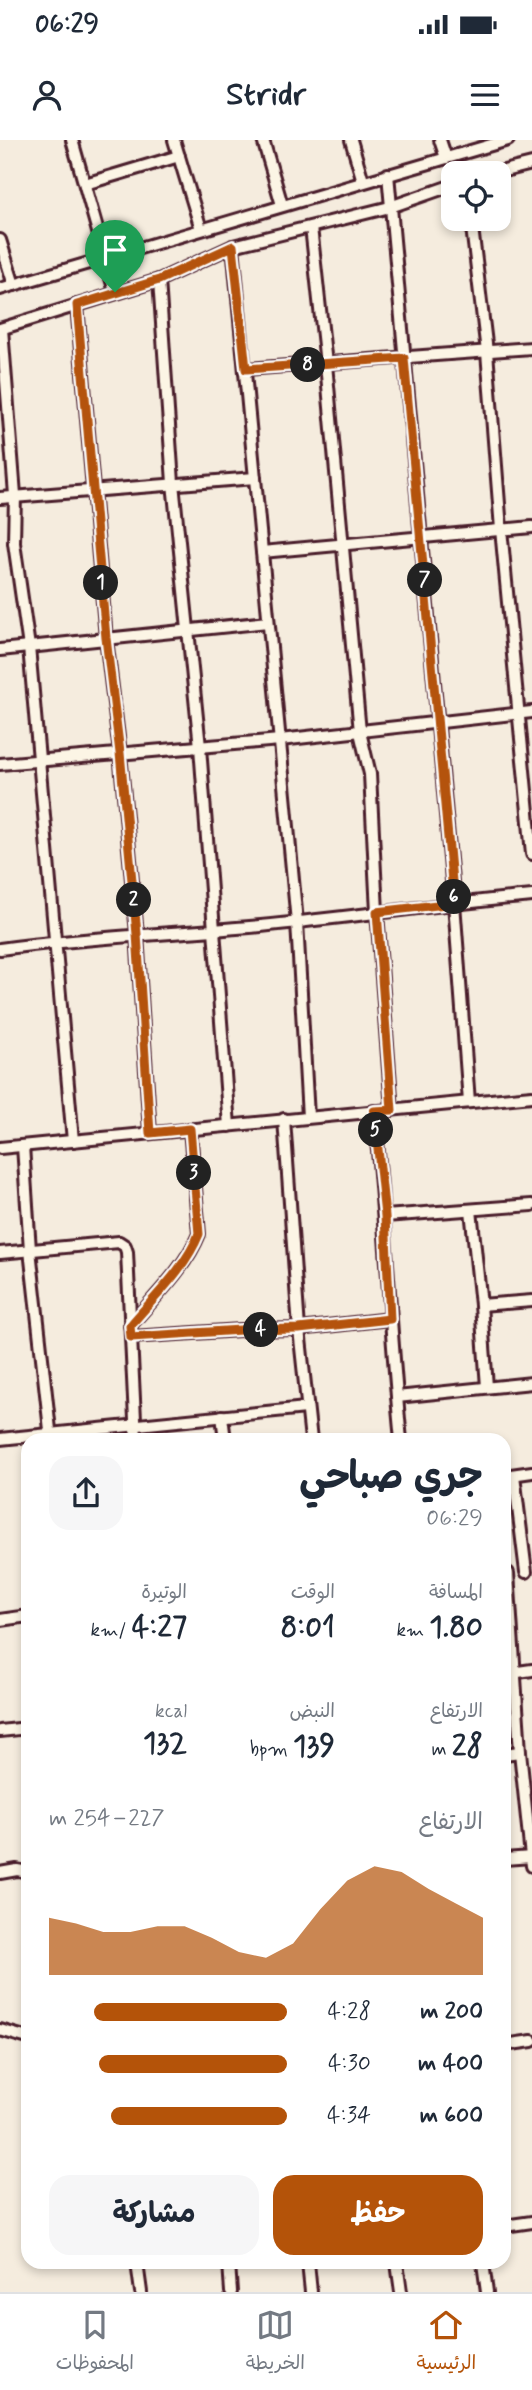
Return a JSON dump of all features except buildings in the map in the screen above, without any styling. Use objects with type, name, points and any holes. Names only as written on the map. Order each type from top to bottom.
[{"type":"street","points":[[72,140],[115,292]]},
{"type":"street","points":[[174,140],[201,229]]},
{"type":"street","points":[[263,140],[282,205]]},
{"type":"street","points":[[351,140],[363,181]]},
{"type":"street","points":[[440,140],[446,158]]},
{"type":"street","points":[[0,289],[508,140]]},
{"type":"street","points":[[85,184],[179,156]]},
{"type":"street","points":[[511,169],[532,164]]},
{"type":"street","points":[[388,174],[454,903],[469,1102]]},
{"type":"street","points":[[73,1141],[29,647],[14,543],[15,495],[1,329],[159,280],[233,246],[390,207],[441,190]]},
{"type":"street","points":[[311,227],[327,364],[360,732],[370,774],[392,1110]]},
{"type":"street","points":[[472,231],[487,352],[532,854]]},
{"type":"street","points":[[0,240],[14,285]]},
{"type":"street","points":[[233,246],[298,922],[308,1117]]},
{"type":"street","points":[[159,280],[173,483],[200,747],[229,1126]]},
{"type":"street","points":[[77,305],[106,638],[137,934],[150,1133]]},
{"type":"street","points":[[246,369],[532,348]]},
{"type":"street","points":[[0,498],[255,478]]},
{"type":"street","points":[[261,552],[532,527]]},
{"type":"street","points":[[0,650],[268,622]]},
{"type":"street","points":[[0,764],[280,740],[532,712]]},
{"type":"street","points":[[0,949],[57,941],[298,922],[532,896]]},
{"type":"street","points":[[0,1148],[532,1096]]},
{"type":"street","points":[[374,1111],[385,1216],[390,1319],[400,1433]]},
{"type":"street","points":[[284,1119],[299,1329],[310,1433]]},
{"type":"street","points":[[130,1332],[184,1263],[199,1234],[190,1129]]},
{"type":"street","points":[[23,1146],[30,1250],[50,1433]]},
{"type":"street","points":[[385,1216],[532,1205]]},
{"type":"street","points":[[471,1210],[487,1387]]},
{"type":"street","points":[[0,1253],[119,1242],[124,1246],[127,1252],[136,1433]]},
{"type":"street","points":[[481,1305],[532,1301]]},
{"type":"street","points":[[130,1332],[299,1329],[390,1319]]},
{"type":"street","points":[[397,1397],[532,1383]]},
{"type":"street","points":[[76,1433],[135,1424],[306,1408]]},
{"type":"street","points":[[222,1416],[224,1433]]},
{"type":"street","points":[[0,1439],[21,1438]]},
{"type":"street","points":[[511,1475],[532,1472]]},
{"type":"street","points":[[511,1485],[529,1571],[511,1573]]},
{"type":"street","points":[[0,1620],[21,1617]]},
{"type":"street","points":[[511,1673],[532,1670]]},
{"type":"street","points":[[511,1687],[532,1866]]},
{"type":"street","points":[[0,1731],[21,1729]]},
{"type":"street","points":[[511,1753],[520,1752]]},
{"type":"street","points":[[511,1858],[532,1857]]},
{"type":"street","points":[[0,1873],[21,1871]]},
{"type":"street","points":[[0,2030],[21,2036]]},
{"type":"street","points":[[511,2044],[532,2041]]},
{"type":"street","points":[[511,2225],[532,2222]]},
{"type":"street","points":[[138,2269],[141,2292]]},
{"type":"street","points":[[229,2269],[231,2292]]},
{"type":"street","points":[[309,2269],[311,2292]]},
{"type":"street","points":[[398,2269],[401,2292]]},
{"type":"street","points":[[484,2269],[487,2292]]},
{"type":"route","points":[[233,246],[246,369],[404,358],[454,903],[377,912],[392,1110],[374,1111],[385,1216],[390,1319],[299,1329],[131,1337],[130,1326],[184,1263],[199,1234],[190,1129],[150,1133],[137,934],[106,638],[77,305],[115,292],[159,280],[233,246]]}]
